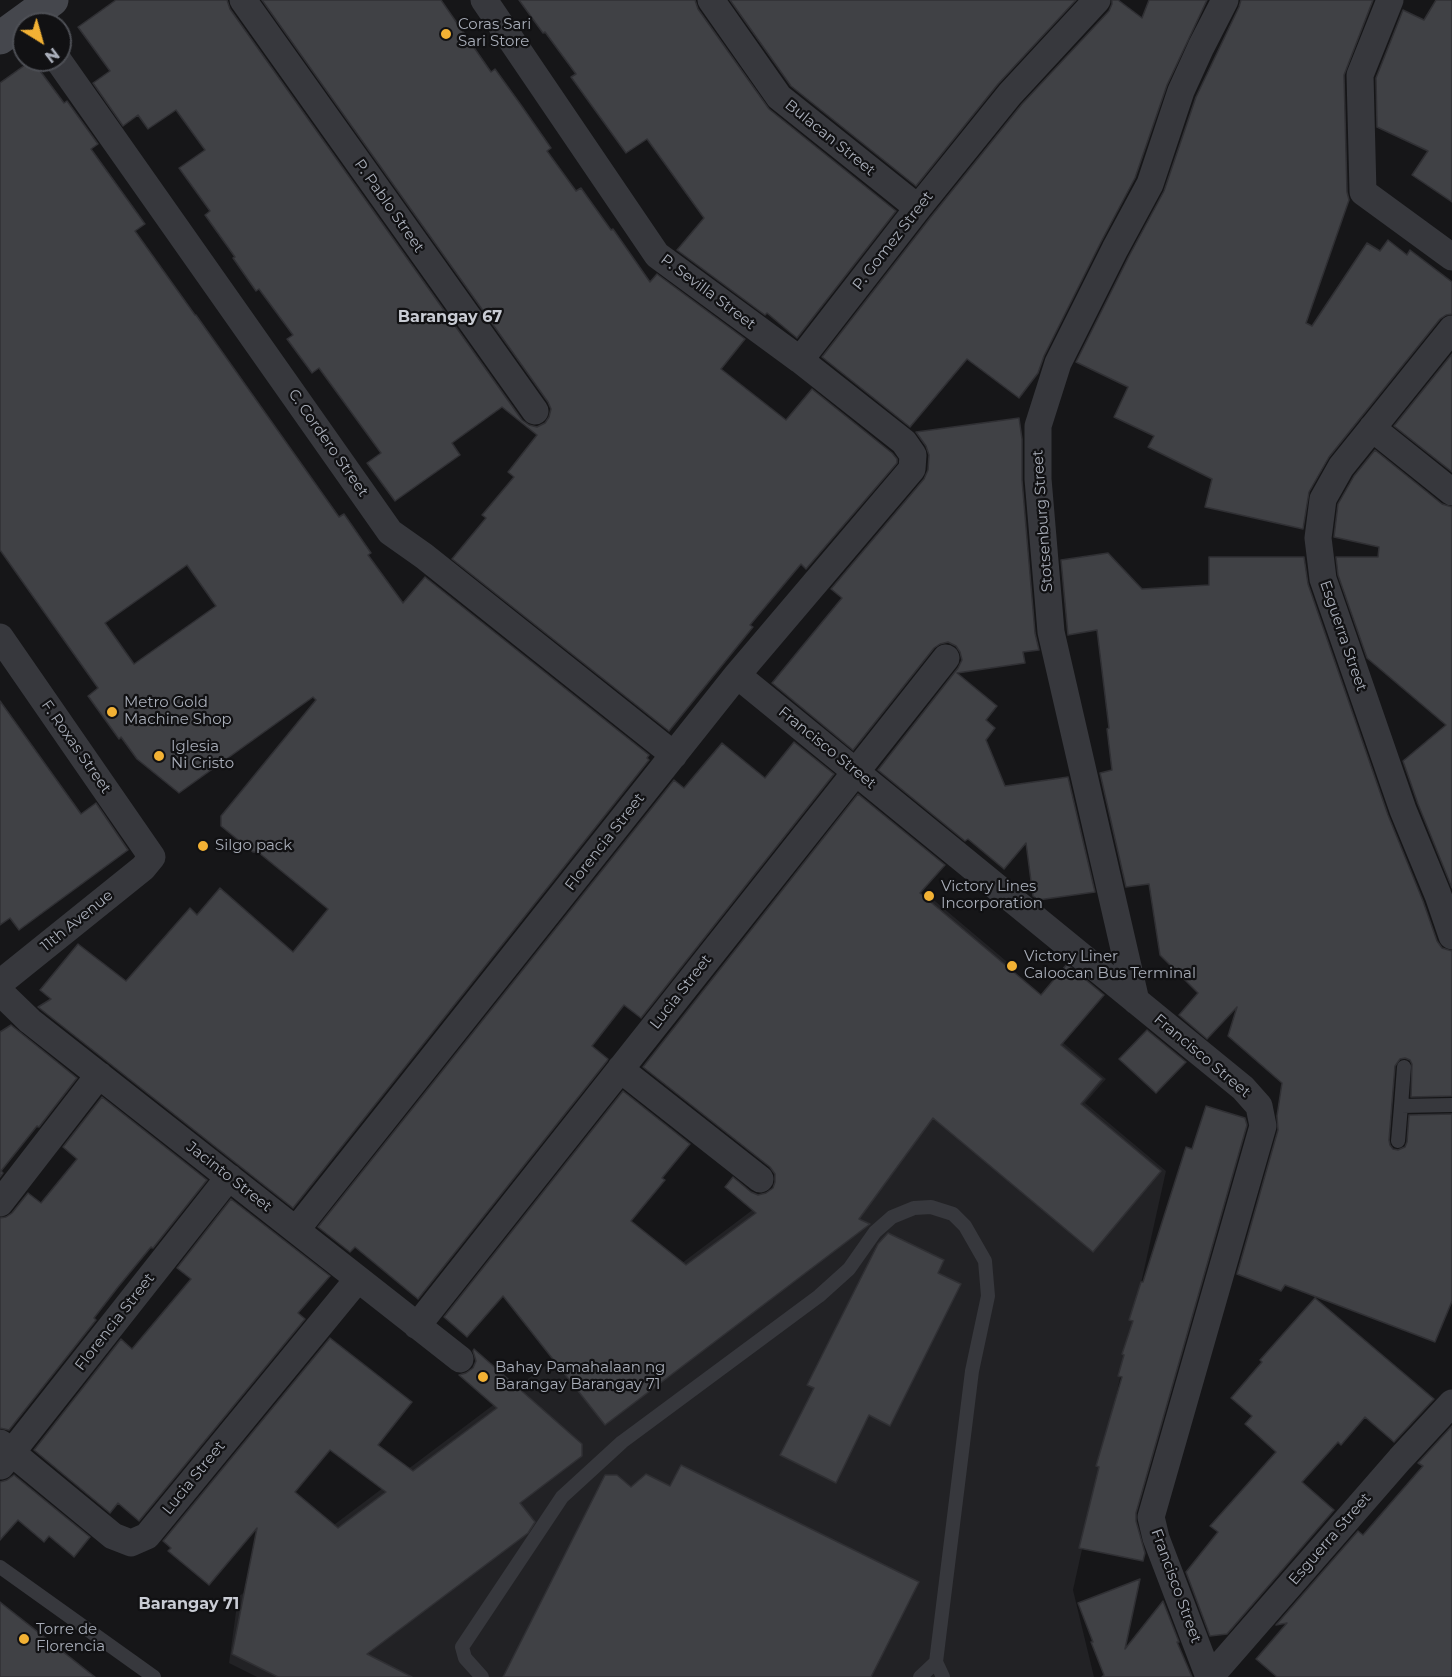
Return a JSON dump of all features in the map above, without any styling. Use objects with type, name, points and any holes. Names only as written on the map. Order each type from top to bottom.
[{"type":"street","name":"P. Pablo Street","points":[[243,0],[535,411]]},
{"type":"street","name":"P. Sevilla Street","points":[[484,0],[657,255],[800,360],[904,442],[913,455]]},
{"type":"street","name":"Bulacan Street","points":[[711,0],[779,97],[918,208]]},
{"type":"street","name":"P. Gomez Street","points":[[800,360],[1010,94],[1097,0]]},
{"type":"street","name":"Stotsenburg Street","points":[[1136,1001],[1051,632],[1038,479],[1038,426],[1058,363],[1150,184],[1181,91],[1225,0]]},
{"type":"street","points":[[1390,0],[1360,75],[1362,192],[1452,257]]},
{"type":"street","name":"C. Cordero Street","points":[[66,72],[390,532],[424,556],[674,755]]},
{"type":"street","name":"Esguerra Street","points":[[1452,328],[1341,467],[1323,499],[1318,538],[1323,579],[1403,810],[1438,895],[1452,936]]},
{"type":"street","points":[[1372,428],[1452,492]]},
{"type":"street","name":"Florencia Street","points":[[296,1230],[737,675],[912,469],[913,455]]},
{"type":"street","name":"F. Roxas Street","points":[[0,637],[152,857]]},
{"type":"street","name":"Lucia Street","points":[[417,1326],[946,658]]},
{"type":"street","name":"Francisco Street","points":[[737,675],[1244,1088],[1259,1106],[1263,1126],[1151,1517],[1156,1538],[1210,1677]]},
{"type":"street","name":"11th Avenue","points":[[0,983],[143,868],[152,857]]},
{"type":"street","name":"Jacinto Street","points":[[0,992],[30,1020],[460,1359]]},
{"type":"street","points":[[620,1069],[760,1179]]},
{"type":"street","points":[[0,1203],[99,1075]]},
{"type":"street","name":"Florencia Street","points":[[4,1454],[229,1177]]},
{"type":"street","name":"Lucia Street","points":[[4,1454],[113,1536],[131,1544],[147,1536],[358,1279]]},
{"type":"street","name":"Esguerra Street","points":[[1210,1677],[1400,1459],[1452,1403]]},
{"type":"lane","points":[[1398,1141],[1404,1067]]},
{"type":"lane","points":[[1401,1106],[1452,1105]]},
{"type":"lane","points":[[482,1677],[465,1658],[462,1647],[562,1497],[622,1442],[819,1296],[849,1269],[875,1232],[892,1217],[915,1208],[931,1207],[953,1214],[965,1226],[985,1261],[988,1296],[972,1371],[936,1662],[943,1677]]},
{"type":"lane","points":[[0,1567],[154,1677]]},
{"type":"lane","points":[[920,1677],[936,1662]]},
{"type":"shaded area","points":[[929,896],[1012,966],[996,986],[1106,1079],[1085,1103],[1166,1171],[1073,1590],[1094,1677],[257,1677],[229,1663],[238,1597],[767,1199],[855,1082],[897,933]]},
{"type":"building","points":[[116,0],[227,0],[230,9],[522,420],[537,427],[545,423],[549,417],[551,409],[548,402],[262,0],[441,0],[491,72],[495,69],[521,105],[551,148],[547,151],[576,191],[581,188],[650,282],[657,274],[745,339],[721,369],[786,420],[812,389],[897,459],[897,463],[806,569],[801,564],[750,625],[753,627],[669,731],[452,559],[486,518],[482,515],[514,477],[508,472],[537,435],[502,407],[452,443],[460,455],[395,501],[367,463],[381,453],[319,368],[312,373],[287,339],[293,335],[259,289],[256,291],[233,258],[235,257],[205,215],[210,211],[179,168],[205,150],[176,110],[148,129],[138,115],[123,126],[93,83],[110,71],[78,27]]},
{"type":"building","points":[[519,0],[695,0],[698,9],[769,109],[896,211],[797,338],[767,313],[765,315],[677,250],[704,218],[647,139],[626,153],[571,77],[576,74]]},
{"type":"building","points":[[730,0],[1076,0],[998,84],[916,186],[791,86]]},
{"type":"building","points":[[1112,0],[1118,0],[1142,18],[1149,0],[1207,0],[1167,85],[1135,178],[1044,356],[1038,373],[1019,398],[967,359],[910,427],[822,357],[1022,104],[1109,11]]},
{"type":"building","points":[[1241,0],[1373,0],[1344,75],[1349,200],[1306,323],[1312,326],[1367,243],[1380,251],[1388,240],[1407,255],[1410,250],[1452,282],[1452,314],[1440,319],[1329,457],[1309,492],[1303,529],[1205,507],[1212,479],[1148,447],[1154,436],[1114,417],[1128,387],[1076,362],[1164,191],[1196,97]]},
{"type":"building","points":[[1436,0],[1452,0],[1452,202],[1412,175],[1428,151],[1377,127],[1376,78],[1403,10],[1424,20]]},
{"type":"building","points":[[15,72],[41,72],[64,103],[67,101],[98,144],[91,149],[145,224],[135,231],[339,517],[344,514],[371,553],[368,555],[403,603],[425,577],[649,755],[647,758],[649,760],[293,1208],[38,1007],[51,999],[40,990],[78,944],[126,981],[190,908],[197,915],[220,888],[293,952],[328,909],[258,852],[253,852],[221,826],[221,816],[316,700],[313,697],[179,793],[137,759],[121,737],[119,739],[88,696],[98,688],[0,550],[0,83]],"holes":[[[187,565],[216,606],[134,664],[105,623]]]},
{"type":"building","points":[[1452,354],[1452,472],[1394,426]]},
{"type":"building","points":[[1019,418],[1035,633],[1039,650],[1023,652],[1025,663],[957,673],[997,706],[986,720],[995,728],[986,740],[1005,786],[1068,777],[1095,892],[1038,900],[1033,896],[1026,843],[1004,869],[968,839],[965,841],[878,770],[958,668],[962,660],[956,646],[948,642],[934,648],[853,750],[772,683],[842,598],[831,589],[924,479],[928,470],[929,455],[926,446],[916,432]]},
{"type":"building","points":[[1375,450],[1442,504],[1452,507],[1452,888],[1403,761],[1446,725],[1367,658],[1338,575],[1336,557],[1378,557],[1379,547],[1334,537],[1338,504],[1354,476]]},
{"type":"building","points":[[1108,553],[1142,589],[1209,585],[1209,557],[1304,557],[1308,584],[1388,815],[1437,941],[1442,948],[1452,951],[1452,1096],[1411,1097],[1412,1064],[1410,1060],[1400,1059],[1395,1066],[1389,1140],[1393,1149],[1398,1150],[1405,1147],[1409,1115],[1452,1114],[1452,1301],[1435,1342],[1285,1285],[1281,1291],[1237,1274],[1278,1130],[1277,1116],[1282,1083],[1228,1036],[1237,1007],[1207,1039],[1179,1015],[1198,993],[1160,955],[1149,884],[1126,887],[1100,773],[1112,770],[1097,630],[1068,635],[1061,560]]},
{"type":"building","points":[[0,701],[81,814],[96,803],[128,850],[19,930],[10,918],[0,925]]},
{"type":"building","points":[[794,742],[834,774],[641,1018],[624,1005],[592,1046],[608,1059],[607,1061],[418,1299],[355,1247],[350,1252],[318,1227],[674,780],[684,788],[722,743],[765,778]]},
{"type":"building","points":[[858,794],[945,865],[920,893],[1041,995],[1067,964],[1104,995],[1061,1045],[1102,1079],[1081,1104],[1161,1171],[1093,1252],[933,1118],[859,1219],[870,1224],[605,1425],[503,1296],[467,1337],[444,1317],[623,1091],[690,1144],[662,1178],[665,1180],[631,1221],[686,1265],[756,1213],[725,1187],[733,1177],[751,1192],[758,1195],[766,1193],[773,1188],[775,1182],[775,1174],[770,1167],[643,1067]]},
{"type":"building","points":[[11,1025],[77,1078],[1,1171],[3,1173],[0,1177],[0,1032]]},
{"type":"building","points":[[1147,1030],[1186,1062],[1156,1093],[1119,1059]]},
{"type":"building","points":[[102,1097],[207,1180],[153,1248],[151,1247],[118,1287],[94,1318],[96,1320],[9,1430],[0,1428],[0,1218],[12,1213],[28,1193],[41,1203],[77,1159],[63,1147]]},
{"type":"building","points":[[1206,1106],[1245,1118],[1247,1125],[1136,1513],[1145,1553],[1143,1561],[1079,1548],[1099,1467],[1096,1466],[1122,1377],[1118,1376],[1124,1355],[1122,1354],[1133,1321],[1129,1320],[1186,1147],[1192,1149]]},
{"type":"building","points":[[231,1199],[330,1276],[298,1313],[305,1319],[139,1521],[118,1503],[110,1513],[34,1450],[121,1339],[132,1349],[191,1279],[177,1268]]},
{"type":"building","points":[[888,1233],[944,1260],[938,1273],[961,1284],[890,1426],[869,1415],[836,1483],[780,1455],[814,1388],[807,1385],[878,1244]]},
{"type":"building","points":[[1315,1298],[1434,1399],[1394,1442],[1365,1417],[1341,1445],[1338,1442],[1302,1482],[1334,1510],[1227,1634],[1210,1636],[1186,1572],[1218,1532],[1210,1526],[1276,1452],[1245,1424],[1252,1416],[1231,1398],[1262,1362],[1260,1360]]},
{"type":"building","points":[[330,1338],[412,1402],[378,1445],[413,1471],[497,1408],[459,1375],[473,1368],[476,1361],[474,1349],[582,1444],[582,1456],[520,1503],[535,1522],[528,1533],[367,1654],[412,1677],[278,1677],[232,1654],[257,1528],[209,1585],[168,1551],[171,1548],[163,1541]],"holes":[[[330,1450],[386,1492],[338,1528],[295,1492]]]},
{"type":"building","points":[[1452,1426],[1452,1677],[1277,1677],[1256,1659],[1287,1623],[1276,1625],[1358,1531],[1363,1535],[1423,1466],[1418,1463]]},
{"type":"building","points":[[681,1465],[919,1582],[871,1677],[503,1677],[605,1475],[617,1475],[631,1487],[646,1474],[670,1486]]},
{"type":"building","points":[[14,1475],[90,1537],[74,1557],[49,1536],[44,1542],[18,1520],[0,1540],[0,1482]]},
{"type":"building","points":[[1140,1579],[1125,1649],[1163,1601],[1192,1677],[1102,1677],[1104,1675],[1078,1603]]},
{"type":"building","name":"Torre de Florencia","points":[[0,1602],[95,1677],[0,1677]]},
{"type":"place","name":"Coras Sari Sari Store","points":[[446,34]]},
{"type":"place","name":"Metro Gold Machine Shop","points":[[112,712]]},
{"type":"place","name":"Iglesia Ni Cristo","points":[[159,756]]},
{"type":"place","name":"Silgo pack","points":[[203,846]]},
{"type":"place","name":"Victory Lines Incorporation","points":[[929,896]]},
{"type":"place","name":"Victory Liner Caloocan Bus Terminal","points":[[1012,966]]},
{"type":"place","name":"Bahay Pamahalaan ng Barangay Barangay 71","points":[[483,1377]]},
{"type":"place","name":"Torre de Florencia","points":[[24,1639]]},
{"type":"district","name":"Barangay 67","points":[[450,317]]},
{"type":"district","name":"Barangay 71","points":[[189,1604]]}]
